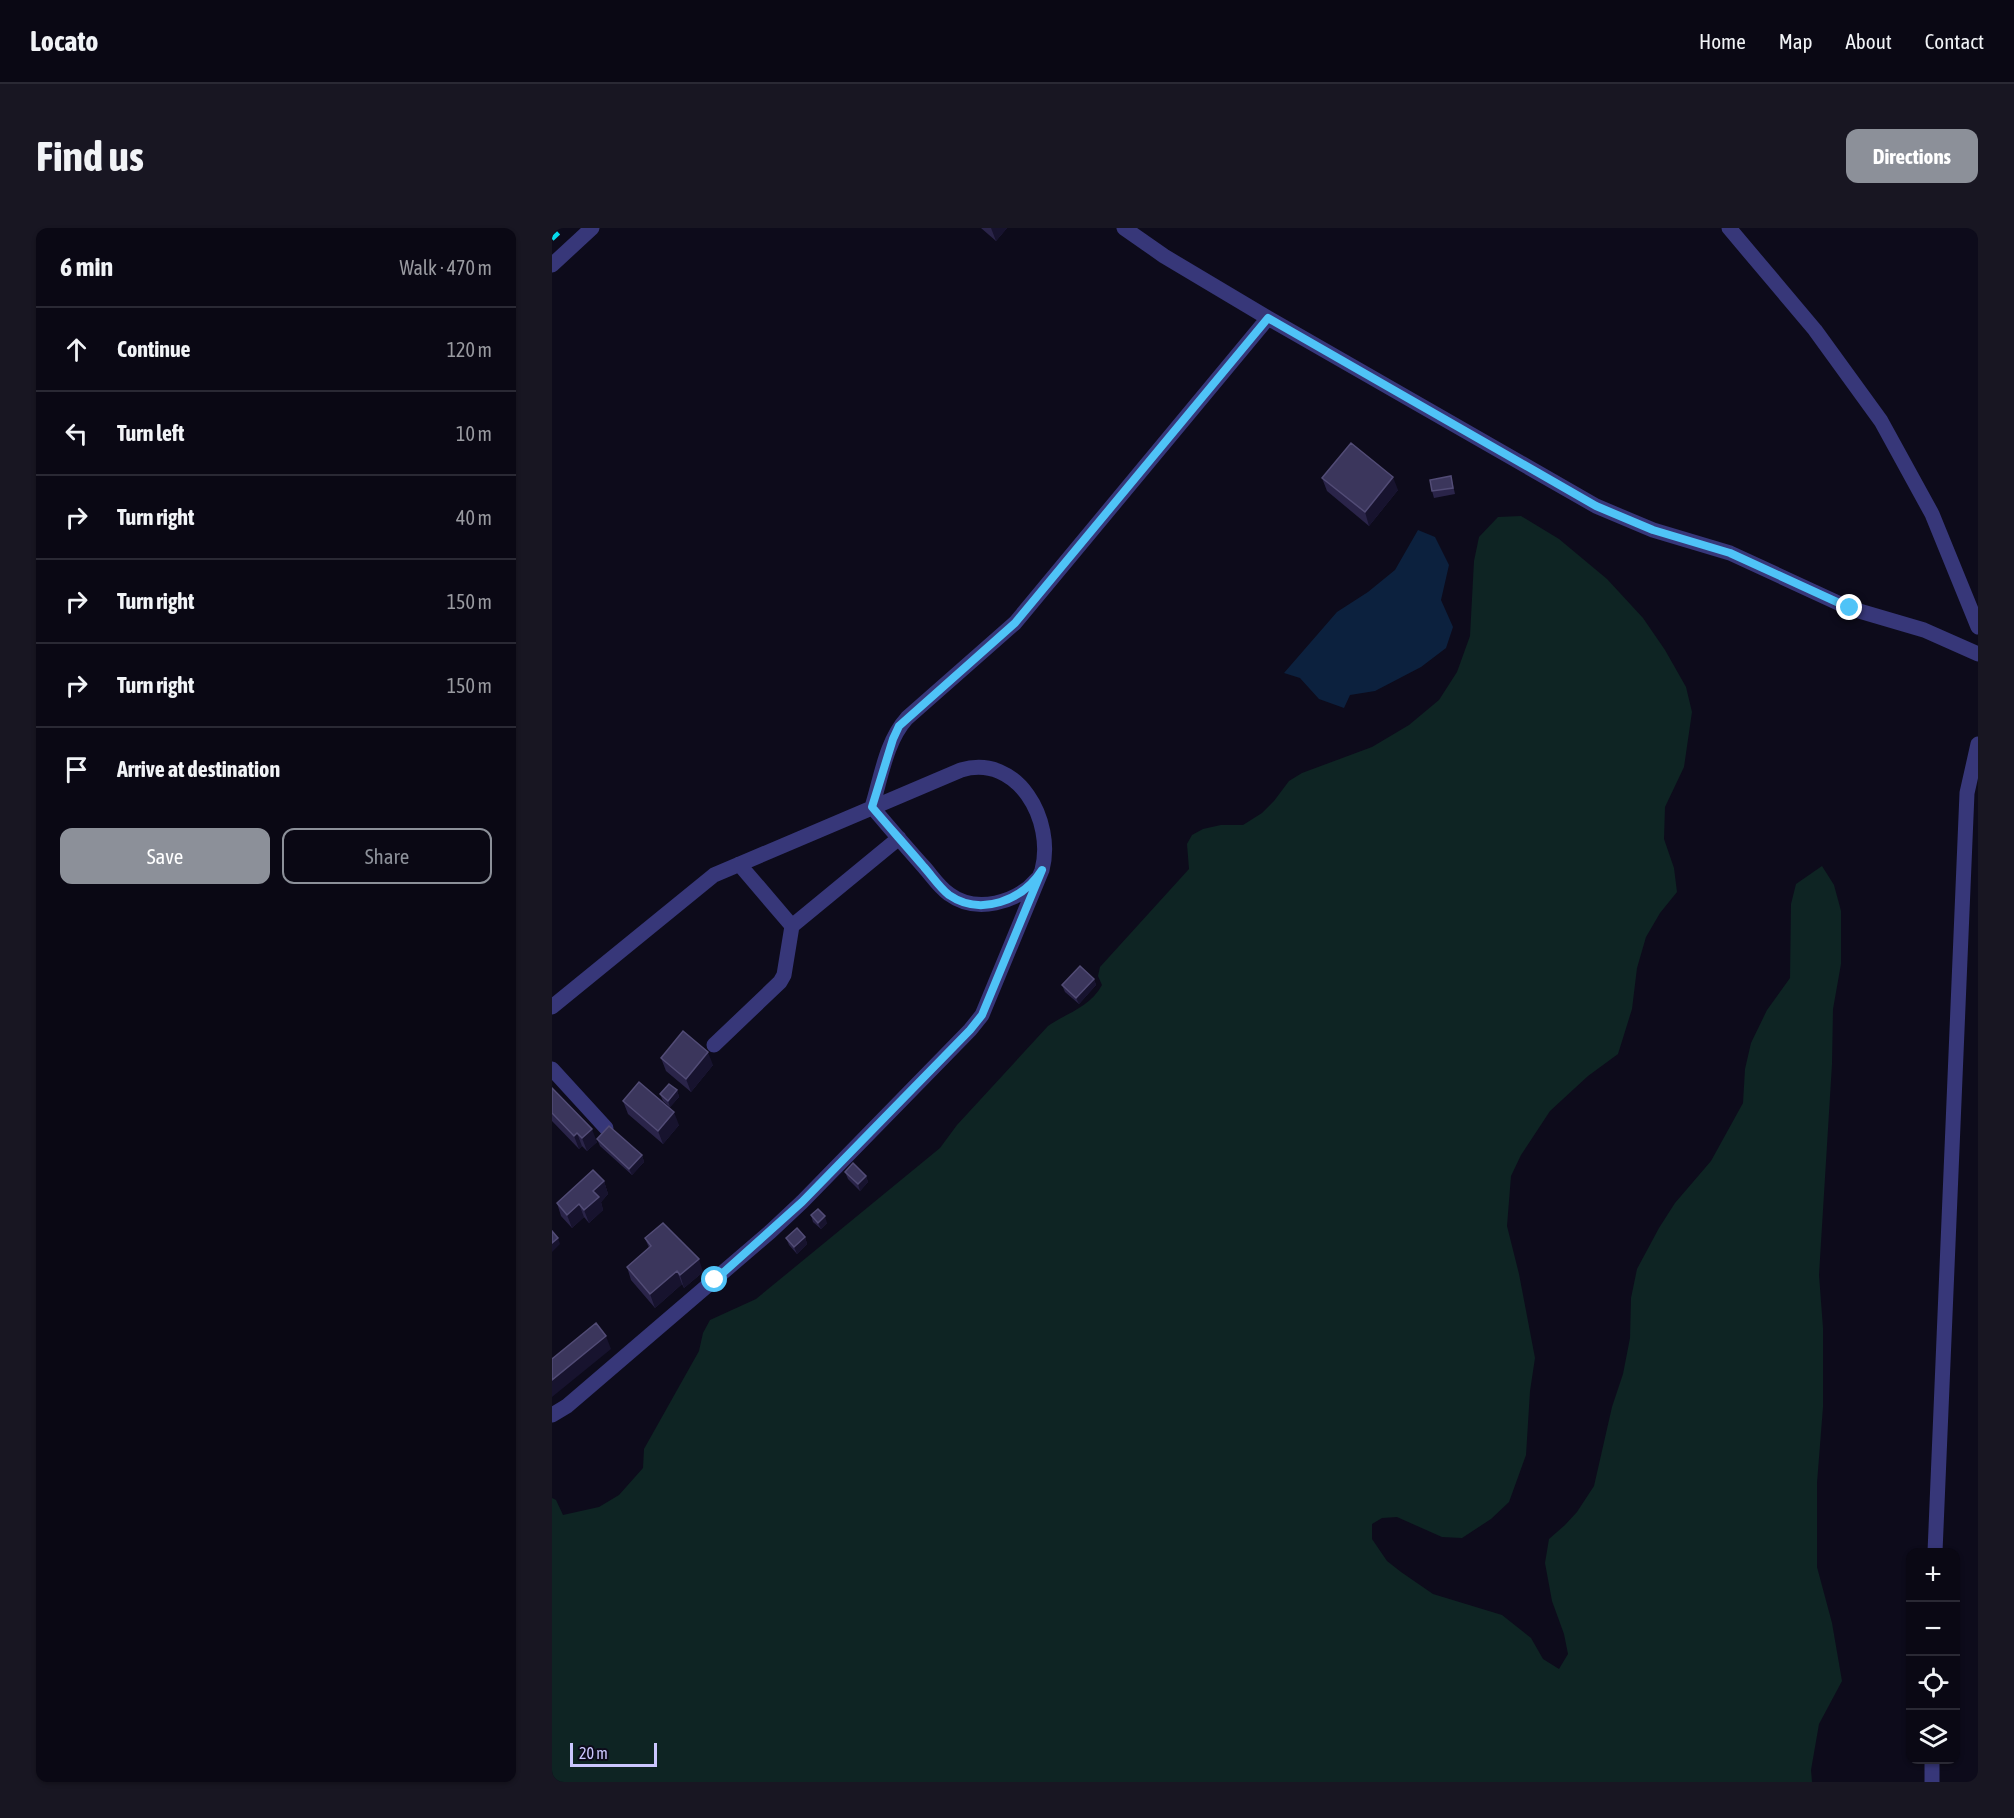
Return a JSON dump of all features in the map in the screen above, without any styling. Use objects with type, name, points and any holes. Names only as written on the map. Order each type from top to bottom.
[{"type":"street","points":[[552,265],[592,228]]},
{"type":"street","points":[[1124,228],[1164,256],[1268,318],[1596,506],[1653,530],[1730,553],[1850,608],[1924,630],[1978,654]]},
{"type":"street","points":[[1729,228],[1815,330],[1881,421],[1932,514],[1978,627]]},
{"type":"street","points":[[872,807],[899,726],[1015,623],[1268,318]]},
{"type":"street","points":[[1935,1548],[1967,793],[1978,744]]},
{"type":"street","points":[[552,1007],[705,881],[739,864],[961,770],[973,766],[996,770],[1008,776],[1026,792],[1039,815],[1046,845],[1042,870],[982,1015],[970,1030],[770,1232],[567,1406],[552,1415]]},
{"type":"street","points":[[872,807],[947,893],[968,904],[991,904],[1015,897],[1033,883],[1042,870]]},
{"type":"street","points":[[714,1045],[780,982],[784,975],[792,926],[899,838]]},
{"type":"street","points":[[739,864],[792,926]]},
{"type":"street","points":[[552,1069],[606,1128]]},
{"type":"street","points":[[1932,1764],[1932,1782]]},
{"type":"green space","points":[[1521,516],[1559,539],[1607,579],[1643,618],[1686,687],[1692,712],[1684,767],[1665,807],[1664,839],[1674,868],[1677,892],[1660,913],[1646,937],[1637,968],[1632,1009],[1618,1054],[1588,1076],[1550,1111],[1521,1155],[1511,1176],[1507,1226],[1535,1358],[1530,1391],[1526,1455],[1509,1502],[1491,1519],[1462,1538],[1442,1537],[1397,1517],[1382,1518],[1372,1524],[1372,1539],[1387,1561],[1433,1594],[1502,1615],[1531,1638],[1543,1659],[1559,1669],[1568,1654],[1564,1634],[1552,1601],[1545,1563],[1549,1539],[1577,1512],[1594,1486],[1612,1407],[1623,1374],[1630,1338],[1631,1298],[1637,1269],[1675,1203],[1711,1161],[1743,1103],[1745,1069],[1751,1043],[1767,1010],[1790,978],[1791,904],[1796,884],[1822,866],[1834,885],[1841,911],[1841,964],[1833,1009],[1832,1064],[1819,1275],[1823,1328],[1823,1407],[1817,1483],[1817,1567],[1832,1623],[1842,1681],[1819,1724],[1811,1770],[1812,1782],[552,1782],[552,1498],[556,1500],[563,1515],[599,1507],[619,1495],[643,1468],[644,1449],[699,1351],[703,1333],[710,1320],[756,1299],[940,1148],[957,1125],[1048,1026],[1078,1009],[1097,993],[1102,985],[1098,976],[1100,967],[1189,869],[1187,844],[1192,835],[1203,829],[1221,825],[1243,825],[1262,813],[1289,781],[1302,773],[1372,747],[1409,725],[1439,700],[1457,672],[1470,636],[1474,561],[1479,537],[1498,517]]},
{"type":"water","points":[[1418,530],[1435,537],[1449,565],[1441,600],[1453,627],[1446,648],[1421,667],[1375,691],[1350,695],[1344,708],[1319,699],[1300,678],[1284,673],[1337,612],[1368,592],[1395,570]]},
{"type":"building","points":[[1351,443],[1393,477],[1365,512],[1322,478]]},
{"type":"building","points":[[1451,476],[1453,488],[1432,491],[1430,480]]},
{"type":"building","points":[[1080,966],[1094,979],[1076,998],[1062,985]]},
{"type":"building","points":[[683,1031],[708,1052],[686,1079],[661,1058]]},
{"type":"building","points":[[639,1082],[674,1112],[658,1131],[623,1101]]},
{"type":"building","points":[[669,1084],[677,1090],[668,1101],[660,1094]]},
{"type":"building","points":[[552,1088],[592,1129],[582,1138],[577,1133],[574,1136],[552,1113]]},
{"type":"building","points":[[609,1126],[642,1155],[629,1169],[597,1139]]},
{"type":"building","points":[[853,1163],[866,1176],[858,1184],[845,1172]]},
{"type":"building","points":[[593,1170],[604,1181],[593,1191],[599,1197],[584,1210],[579,1204],[567,1215],[557,1203]]},
{"type":"building","points":[[818,1209],[825,1216],[818,1223],[811,1215]]},
{"type":"building","points":[[663,1223],[699,1259],[680,1275],[677,1271],[650,1294],[627,1267],[651,1246],[645,1238]]},
{"type":"building","points":[[797,1228],[805,1237],[794,1247],[786,1238]]},
{"type":"building","points":[[552,1231],[558,1238],[552,1243]]},
{"type":"building","points":[[596,1323],[606,1336],[552,1380],[552,1359]]},
{"type":"railway","points":[[552,239],[564,228]]},
{"type":"route","points":[[715,1280],[802,1202],[982,1015],[1042,870],[1027,889],[1015,897],[1000,902],[968,904],[947,893],[872,807],[899,726],[1015,623],[1268,318],[1596,506],[1653,530],[1730,553],[1850,608]]}]
